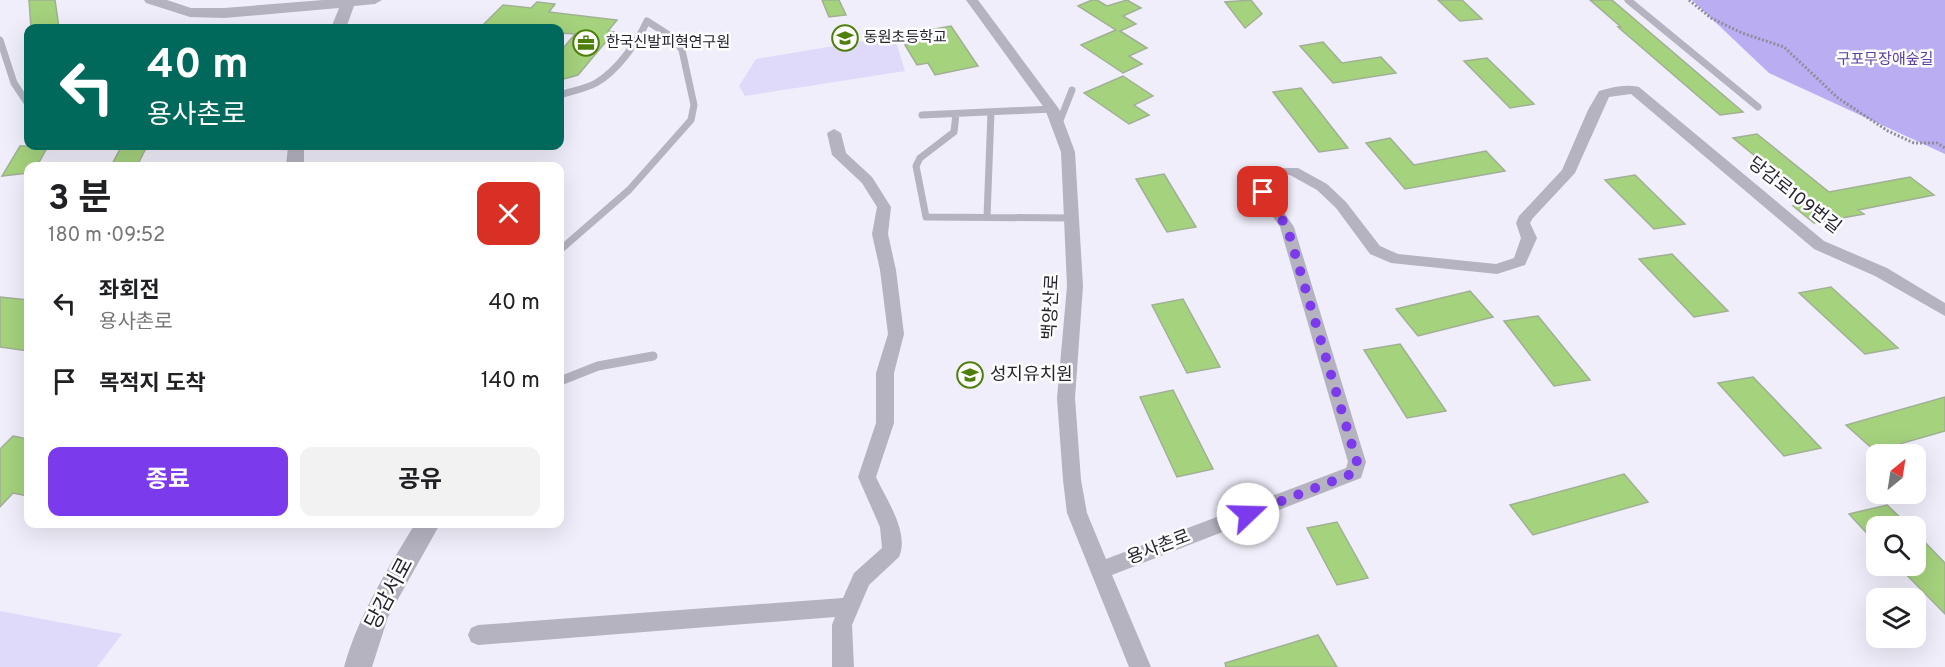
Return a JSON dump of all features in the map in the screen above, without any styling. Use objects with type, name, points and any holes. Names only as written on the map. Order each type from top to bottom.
[{"type":"street","points":[[151,0],[190,12],[212,13],[375,0]]},
{"type":"street","name":"백양산로","points":[[972,0],[1056,116],[1068,152],[1075,286],[1066,398],[1067,432],[1077,513],[1140,667]]},
{"type":"street","points":[[340,24],[348,3]]},
{"type":"street","name":"당감로109번길","points":[[1275,171],[1293,171],[1322,187],[1341,205],[1376,250],[1396,259],[1497,269],[1520,261],[1528,238],[1523,223],[1526,216],[1568,173],[1604,94],[1618,90],[1634,90],[1820,245],[1881,272],[1945,310]]},
{"type":"street","points":[[834,133],[839,154],[867,180],[884,207],[880,234],[888,270],[896,334],[885,373],[885,423],[867,477],[890,527],[892,551],[861,579],[849,607],[842,625],[843,667]]},
{"type":"street","name":"용사촌로","points":[[1099,571],[1354,473],[1357,462],[1287,227],[1263,192],[1266,180],[1275,171]]},
{"type":"street","name":"당감서로","points":[[358,667],[374,621],[426,528]]},
{"type":"street","points":[[478,635],[849,607]]},
{"type":"lane","points":[[1628,0],[1758,108]]},
{"type":"lane","points":[[564,94],[598,82],[644,32],[647,21],[675,39],[682,50],[694,105],[691,120],[629,190],[564,246]]},
{"type":"lane","points":[[0,40],[17,90],[24,101]]},
{"type":"lane","points":[[922,115],[991,112],[1056,116],[1072,90]]},
{"type":"lane","points":[[987,217],[991,112]]},
{"type":"lane","points":[[956,114],[954,132],[920,158],[916,166],[926,217],[1072,218]]},
{"type":"lane","points":[[564,379],[598,366],[653,356]]},
{"type":"path","points":[[1689,0],[1711,18],[1742,33],[1784,47],[1838,98],[1888,131],[1914,143],[1937,142],[1945,148]]},
{"type":"shaded area","points":[[894,36],[905,71],[745,96],[739,86],[756,59]]},
{"type":"shaded area","points":[[0,611],[122,634],[97,667],[0,667]]},
{"type":"green space","name":"구포무장애숲길","points":[[1692,0],[1945,0],[1945,154],[1769,73]]},
{"type":"building","points":[[29,0],[55,0],[58,24],[31,24]]},
{"type":"building","points":[[822,0],[839,0],[846,15],[829,17]]},
{"type":"building","points":[[1097,0],[1107,6],[1127,0],[1141,8],[1123,16],[1136,24],[1120,31],[1147,48],[1129,56],[1142,64],[1123,73],[1081,45],[1116,30],[1078,6]]},
{"type":"building","points":[[1251,0],[1262,14],[1245,28],[1225,2]]},
{"type":"building","points":[[1438,0],[1462,0],[1482,19],[1460,21]]},
{"type":"building","points":[[1590,0],[1612,0],[1743,112],[1720,115]]},
{"type":"building","name":"한국신발피혁연구원","points":[[537,2],[555,4],[549,12],[617,20],[608,31],[614,32],[578,75],[564,79],[564,47],[575,34],[564,33],[564,24],[484,24],[503,5],[531,8]]},
{"type":"building","points":[[951,26],[978,66],[935,75],[928,63],[917,65],[905,45],[918,42],[912,33]]},
{"type":"building","points":[[1323,42],[1342,63],[1381,57],[1396,73],[1333,83],[1300,46]]},
{"type":"building","points":[[1487,58],[1534,104],[1510,108],[1464,61]]},
{"type":"building","points":[[1123,76],[1153,96],[1134,105],[1149,115],[1129,124],[1084,93]]},
{"type":"building","points":[[1301,88],[1348,148],[1319,152],[1273,92]]},
{"type":"building","points":[[1757,134],[1829,192],[1910,177],[1934,195],[1858,210],[1864,214],[1814,223],[1793,206],[1811,202],[1733,138]]},
{"type":"building","points":[[1390,138],[1414,165],[1486,151],[1505,171],[1405,189],[1366,143]]},
{"type":"building","points":[[20,146],[24,146],[24,150],[46,150],[39,162],[24,162],[24,173],[2,176]]},
{"type":"building","points":[[119,150],[145,150],[139,162],[113,162]]},
{"type":"building","points":[[1164,174],[1196,227],[1167,232],[1136,179]]},
{"type":"building","points":[[1635,175],[1685,224],[1654,229],[1605,180]]},
{"type":"building","points":[[1672,254],[1728,311],[1694,317],[1639,259]]},
{"type":"building","points":[[1831,287],[1898,348],[1865,354],[1799,293]]},
{"type":"building","points":[[1470,291],[1493,317],[1418,336],[1396,309]]},
{"type":"building","points":[[0,297],[24,300],[24,350],[0,347]]},
{"type":"building","points":[[1183,299],[1220,367],[1187,373],[1152,305]]},
{"type":"building","points":[[1538,316],[1590,380],[1554,386],[1504,321]]},
{"type":"building","points":[[1400,344],[1446,411],[1407,418],[1364,350]]},
{"type":"building","points":[[1753,377],[1821,448],[1784,456],[1718,383]]},
{"type":"building","points":[[1173,390],[1213,469],[1177,477],[1140,397]]},
{"type":"building","points":[[1945,397],[1945,431],[1900,444],[1867,444],[1846,425]]},
{"type":"building","points":[[13,436],[24,438],[24,495],[13,493],[0,507],[0,449]]},
{"type":"building","points":[[1624,474],[1648,502],[1533,535],[1510,505]]},
{"type":"building","points":[[1887,505],[1899,516],[1866,516],[1866,532],[1849,514]]},
{"type":"building","points":[[1337,522],[1368,578],[1337,585],[1307,528]]},
{"type":"building","points":[[1926,543],[1945,563],[1945,614],[1926,595],[1926,588],[1920,588],[1908,576],[1926,576]]},
{"type":"building","points":[[1318,635],[1337,667],[1226,667],[1225,663]]},
{"type":"place","name":"동원초등학교","points":[[845,38]]},
{"type":"place","name":"한국신발피혁연구원","points":[[586,43]]},
{"type":"place","name":"성지유치원","points":[[970,375]]},
{"type":"route","points":[[1248,514],[1354,473],[1357,462],[1287,227],[1263,192]]}]
